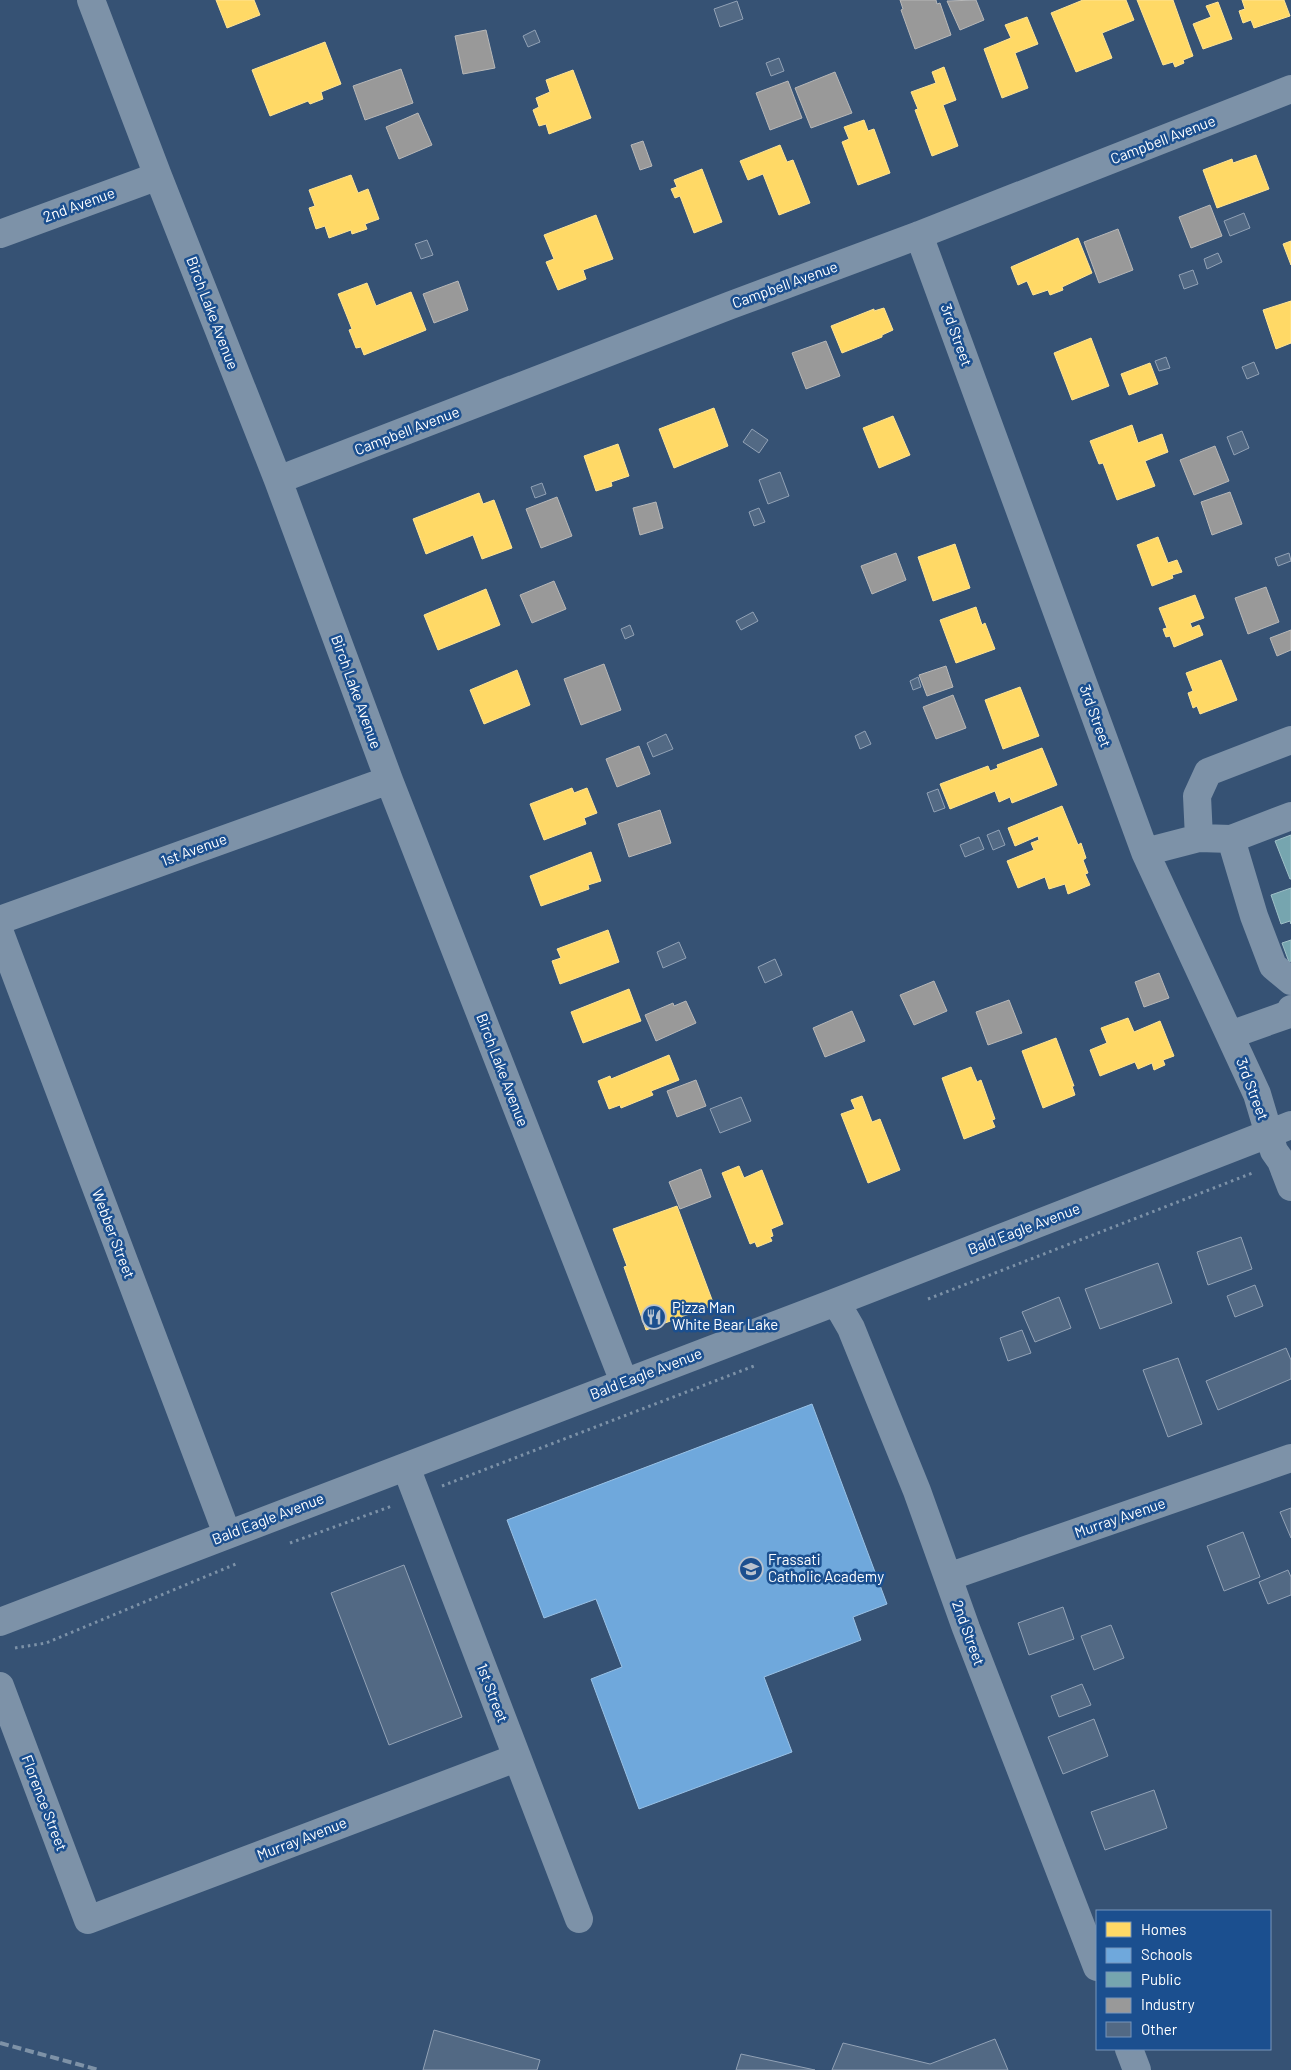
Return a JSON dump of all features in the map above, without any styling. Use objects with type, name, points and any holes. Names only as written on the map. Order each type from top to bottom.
[{"type":"street","name":"Birch Lake Avenue","points":[[92,0],[158,176],[278,480],[389,780],[624,1382]]},
{"type":"street","name":"Campbell Avenue","points":[[278,480],[731,304],[919,235],[1291,90]]},
{"type":"street","name":"2nd Avenue","points":[[0,234],[158,176]]},
{"type":"street","name":"3rd Street","points":[[919,235],[1145,852],[1257,1094],[1280,1129],[1274,1151],[1281,1161],[1291,1187]]},
{"type":"street","points":[[1199,838],[1197,796],[1208,772],[1291,740]]},
{"type":"street","name":"1st Avenue","points":[[0,920],[389,780]]},
{"type":"street","points":[[1145,852],[1199,838],[1230,839],[1291,816]]},
{"type":"street","points":[[1230,839],[1254,916],[1273,966],[1291,981]]},
{"type":"street","name":"Webber Street","points":[[0,933],[227,1534]]},
{"type":"street","points":[[1230,1035],[1289,1014],[1291,1009]]},
{"type":"street","name":"Bald Eagle Avenue","points":[[0,1622],[836,1302],[1280,1129]]},
{"type":"street","name":"2nd Street","points":[[836,1302],[852,1328],[917,1491],[966,1628],[1096,1964]]},
{"type":"street","name":"Murray Avenue","points":[[948,1577],[1291,1458]]},
{"type":"street","name":"1st Street","points":[[406,1466],[578,1919]]},
{"type":"street","name":"Florence Street","points":[[0,1686],[88,1920]]},
{"type":"street","name":"Murray Avenue","points":[[88,1920],[516,1758]]},
{"type":"street","points":[[1129,2050],[1137,2070]]},
{"type":"path","points":[[924,1300],[1281,1161]]},
{"type":"building: Homes","points":[[216,0],[254,0],[260,15],[227,28]]},
{"type":"building: Homes","points":[[1083,0],[1126,0],[1134,20],[1102,33],[1112,58],[1076,72],[1051,13]]},
{"type":"building: Homes","points":[[1137,0],[1173,0],[1193,56],[1183,60],[1184,63],[1175,67],[1173,62],[1163,65]]},
{"type":"building: Homes","points":[[1242,0],[1284,0],[1290,16],[1254,28],[1251,20],[1243,23],[1239,11],[1245,9]]},
{"type":"building: Homes","points":[[1218,2],[1232,39],[1203,49],[1193,24],[1211,17],[1206,6]]},
{"type":"building: Homes","points":[[1027,17],[1038,44],[1015,53],[1028,88],[1002,98],[984,49],[1011,38],[1005,25]]},
{"type":"building: Homes","points":[[325,42],[341,84],[321,92],[323,99],[310,104],[308,101],[270,116],[252,70]]},
{"type":"building: Homes","points":[[944,67],[956,100],[943,105],[958,146],[932,156],[915,110],[918,109],[911,92],[936,83],[932,72]]},
{"type":"building: Homes","points":[[573,70],[591,118],[549,134],[546,124],[539,126],[533,110],[539,107],[536,98],[550,92],[546,80]]},
{"type":"building: Homes","points":[[864,120],[868,131],[874,129],[890,173],[858,185],[842,142],[849,139],[844,127]]},
{"type":"building: Homes","points":[[780,145],[787,162],[793,160],[810,203],[779,215],[763,174],[748,180],[740,161]]},
{"type":"building: Homes","points":[[1256,155],[1269,189],[1217,208],[1203,170],[1232,159],[1233,163]]},
{"type":"building: Homes","points":[[702,169],[722,222],[694,233],[680,196],[675,198],[671,189],[677,187],[674,180]]},
{"type":"building: Homes","points":[[351,175],[358,193],[368,189],[379,219],[365,224],[367,229],[352,234],[351,230],[329,238],[325,226],[316,229],[309,208],[315,206],[309,190]]},
{"type":"building: Homes","points":[[596,215],[613,259],[583,270],[586,279],[558,290],[546,262],[554,259],[544,235]]},
{"type":"building: Homes","points":[[1078,238],[1092,273],[1062,287],[1063,290],[1050,295],[1048,290],[1033,295],[1027,281],[1018,285],[1011,267]]},
{"type":"building: Homes","points":[[1291,241],[1291,265],[1283,244]]},
{"type":"building: Homes","points":[[367,283],[376,306],[411,292],[426,330],[364,355],[361,347],[356,348],[349,330],[352,329],[338,294]]},
{"type":"building: Homes","points":[[1291,301],[1291,343],[1276,349],[1263,310]]},
{"type":"building: Homes","points":[[884,308],[893,330],[882,335],[882,337],[842,353],[831,326],[874,309],[874,311]]},
{"type":"building: Homes","points":[[1091,338],[1109,386],[1072,400],[1054,353]]},
{"type":"building: Homes","points":[[1150,363],[1158,384],[1129,395],[1121,374]]},
{"type":"building: Homes","points":[[714,408],[728,446],[674,468],[659,429]]},
{"type":"building: Homes","points":[[893,416],[910,455],[879,468],[863,428]]},
{"type":"building: Homes","points":[[1132,425],[1138,443],[1162,434],[1168,452],[1145,461],[1155,486],[1117,500],[1103,463],[1099,464],[1090,441]]},
{"type":"building: Homes","points":[[618,444],[629,476],[611,482],[612,486],[596,491],[584,456]]},
{"type":"building: Homes","points":[[479,493],[483,504],[494,500],[512,548],[482,559],[473,535],[426,554],[413,519]]},
{"type":"building: Homes","points":[[1158,537],[1168,563],[1177,560],[1182,572],[1172,575],[1173,578],[1152,586],[1137,545]]},
{"type":"building: Homes","points":[[955,544],[970,588],[933,601],[918,557]]},
{"type":"building: Homes","points":[[486,589],[500,625],[438,650],[424,615]]},
{"type":"building: Homes","points":[[1195,595],[1204,618],[1190,623],[1192,628],[1199,625],[1203,635],[1174,647],[1170,636],[1166,637],[1163,629],[1167,628],[1159,608]]},
{"type":"building: Homes","points":[[976,607],[982,625],[985,623],[995,649],[956,663],[940,620]]},
{"type":"building: Homes","points":[[1221,660],[1237,700],[1200,714],[1197,706],[1193,708],[1188,693],[1193,691],[1186,673]]},
{"type":"building: Homes","points":[[517,670],[530,705],[484,724],[470,690]]},
{"type":"building: Homes","points":[[1020,687],[1039,736],[1003,749],[985,700]]},
{"type":"building: Homes","points":[[1042,748],[1057,785],[1012,803],[1010,797],[999,802],[995,791],[950,809],[940,784],[988,766],[990,771],[998,768],[997,765]]},
{"type":"building: Homes","points":[[572,788],[574,793],[587,788],[597,813],[584,818],[586,824],[544,840],[530,804]]},
{"type":"building: Homes","points":[[1062,806],[1078,845],[1081,843],[1086,858],[1083,860],[1088,873],[1085,874],[1090,885],[1068,894],[1065,884],[1049,889],[1045,877],[1018,888],[1007,861],[1034,850],[1031,843],[1039,840],[1038,836],[1015,846],[1008,828]]},
{"type":"building: Homes","points":[[591,852],[601,881],[588,885],[589,889],[541,906],[530,876]]},
{"type":"building: Homes","points":[[608,930],[619,962],[560,984],[552,961],[561,958],[557,949]]},
{"type":"building: Homes","points":[[629,989],[641,1021],[583,1043],[571,1012]]},
{"type":"building: Homes","points":[[1128,1018],[1134,1032],[1160,1021],[1174,1056],[1163,1060],[1165,1065],[1154,1070],[1152,1063],[1138,1069],[1135,1062],[1100,1076],[1090,1050],[1107,1043],[1101,1028]]},
{"type":"building: Homes","points":[[1056,1038],[1074,1086],[1072,1086],[1075,1095],[1043,1108],[1022,1051]]},
{"type":"building: Homes","points":[[669,1055],[679,1080],[651,1091],[653,1095],[621,1108],[620,1105],[609,1109],[598,1081],[610,1076],[611,1079]]},
{"type":"building: Homes","points":[[971,1067],[977,1082],[981,1080],[995,1119],[992,1120],[995,1127],[964,1139],[942,1078]]},
{"type":"building: Homes","points":[[862,1096],[872,1122],[880,1119],[900,1170],[868,1183],[841,1114],[855,1109],[851,1100]]},
{"type":"building: Homes","points":[[739,1166],[744,1178],[762,1170],[783,1224],[771,1229],[773,1236],[770,1237],[772,1241],[757,1247],[755,1242],[750,1244],[722,1173]]},
{"type":"building: Homes","points":[[677,1206],[714,1305],[646,1330],[624,1267],[627,1266],[613,1229]]},
{"type":"building: Schools","points":[[812,1404],[887,1604],[853,1617],[861,1640],[764,1677],[792,1752],[639,1809],[591,1679],[622,1667],[596,1599],[544,1618],[507,1520]]},
{"type":"building: Public","points":[[1291,835],[1291,879],[1290,879],[1275,841]]},
{"type":"building: Public","points":[[1291,888],[1291,924],[1290,921],[1281,924],[1271,895]]},
{"type":"building: Public","points":[[1291,940],[1291,961],[1289,962],[1282,943]]},
{"type":"building: Industry","points":[[900,0],[936,0],[937,4],[940,3],[951,35],[915,49],[901,10],[903,9]]},
{"type":"building: Industry","points":[[976,0],[984,20],[960,30],[947,1]]},
{"type":"building: Industry","points":[[486,30],[495,68],[463,74],[455,36]]},
{"type":"building: Industry","points":[[401,69],[413,103],[365,120],[353,86]]},
{"type":"building: Industry","points":[[835,72],[852,113],[811,128],[795,88]]},
{"type":"building: Industry","points":[[788,81],[802,118],[770,130],[756,93]]},
{"type":"building: Industry","points":[[418,113],[432,145],[399,159],[386,127]]},
{"type":"building: Industry","points":[[643,141],[652,166],[640,170],[631,145]]},
{"type":"building: Industry","points":[[1210,205],[1222,236],[1191,248],[1179,217]]},
{"type":"building: Industry","points":[[1118,229],[1133,270],[1099,283],[1084,242]]},
{"type":"building: Industry","points":[[458,281],[468,310],[434,323],[423,294]]},
{"type":"building: Industry","points":[[826,341],[840,376],[806,389],[792,353]]},
{"type":"building: Industry","points":[[1215,446],[1229,481],[1194,495],[1180,460]]},
{"type":"building: Industry","points":[[1230,492],[1242,524],[1212,535],[1201,502]]},
{"type":"building: Industry","points":[[557,497],[572,536],[541,548],[526,509]]},
{"type":"building: Industry","points":[[656,502],[663,528],[640,535],[633,508]]},
{"type":"building: Industry","points":[[896,553],[906,580],[872,594],[861,566]]},
{"type":"building: Industry","points":[[554,581],[566,609],[532,623],[520,595]]},
{"type":"building: Industry","points":[[1266,587],[1279,622],[1248,634],[1235,598]]},
{"type":"building: Industry","points":[[1291,630],[1291,650],[1277,656],[1270,638]]},
{"type":"building: Industry","points":[[604,664],[621,710],[581,725],[564,679]]},
{"type":"building: Industry","points":[[946,666],[953,687],[927,696],[919,675]]},
{"type":"building: Industry","points":[[953,695],[966,728],[936,739],[923,707]]},
{"type":"building: Industry","points":[[639,746],[650,774],[617,787],[606,759]]},
{"type":"building: Industry","points":[[660,810],[671,843],[629,857],[618,824]]},
{"type":"building: Industry","points":[[1159,973],[1169,998],[1144,1007],[1135,982]]},
{"type":"building: Industry","points":[[934,981],[947,1011],[914,1025],[900,995]]},
{"type":"building: Industry","points":[[1009,1000],[1022,1033],[988,1045],[976,1012]]},
{"type":"building: Industry","points":[[686,1001],[696,1023],[656,1041],[645,1015],[673,1003],[674,1006]]},
{"type":"building: Industry","points":[[852,1011],[865,1041],[825,1057],[813,1028]]},
{"type":"building: Industry","points":[[696,1080],[706,1106],[677,1117],[667,1091]]},
{"type":"building: Industry","points":[[701,1169],[711,1197],[680,1209],[669,1182]]},
{"type":"building: Other","points":[[737,1],[743,19],[720,27],[714,9]]},
{"type":"building: Other","points":[[535,30],[540,42],[528,47],[523,36]]},
{"type":"building: Other","points":[[779,58],[784,71],[771,76],[766,63]]},
{"type":"building: Other","points":[[1244,213],[1250,228],[1230,236],[1224,221]]},
{"type":"building: Other","points":[[427,240],[433,255],[421,259],[415,244]]},
{"type":"building: Other","points":[[1218,253],[1222,262],[1207,269],[1204,259]]},
{"type":"building: Other","points":[[1193,270],[1198,284],[1184,289],[1179,275]]},
{"type":"building: Other","points":[[1166,357],[1170,368],[1159,371],[1155,361]]},
{"type":"building: Other","points":[[1254,362],[1259,374],[1247,379],[1242,367]]},
{"type":"building: Other","points":[[752,429],[768,440],[759,453],[743,442]]},
{"type":"building: Other","points":[[1242,431],[1249,448],[1234,455],[1227,437]]},
{"type":"building: Other","points":[[780,472],[789,496],[768,504],[759,480]]},
{"type":"building: Other","points":[[542,483],[546,494],[535,498],[531,487]]},
{"type":"building: Other","points":[[759,508],[765,522],[754,526],[749,512]]},
{"type":"building: Other","points":[[1289,553],[1291,561],[1278,566],[1275,558]]},
{"type":"building: Other","points":[[753,612],[758,621],[741,630],[736,621]]},
{"type":"building: Other","points":[[630,625],[634,635],[625,639],[621,629]]},
{"type":"building: Other","points":[[918,677],[921,687],[913,690],[910,681]]},
{"type":"building: Other","points":[[865,731],[871,744],[860,749],[855,736]]},
{"type":"building: Other","points":[[666,734],[673,749],[653,757],[647,743]]},
{"type":"building: Other","points":[[938,789],[945,808],[934,812],[927,793]]},
{"type":"building: Other","points":[[999,830],[1005,845],[993,850],[987,835]]},
{"type":"building: Other","points":[[979,837],[984,849],[965,857],[960,845]]},
{"type":"building: Other","points":[[679,942],[686,958],[663,968],[657,952]]},
{"type":"building: Other","points":[[775,959],[782,975],[765,983],[758,967]]},
{"type":"building: Other","points":[[741,1097],[751,1121],[720,1133],[710,1109]]},
{"type":"building: Other","points":[[1241,1237],[1252,1269],[1208,1285],[1197,1252]]},
{"type":"building: Other","points":[[1158,1263],[1172,1303],[1100,1329],[1085,1289]]},
{"type":"building: Other","points":[[1255,1285],[1263,1306],[1235,1317],[1227,1296]]},
{"type":"building: Other","points":[[1059,1297],[1071,1328],[1035,1342],[1022,1312]]},
{"type":"building: Other","points":[[1022,1330],[1031,1353],[1008,1361],[1000,1338]]},
{"type":"building: Other","points":[[1286,1348],[1291,1360],[1291,1379],[1218,1410],[1206,1381]]},
{"type":"building: Other","points":[[1178,1358],[1202,1424],[1168,1437],[1143,1370]]},
{"type":"building: Other","points":[[1291,1508],[1291,1538],[1280,1512]]},
{"type":"building: Other","points":[[1243,1532],[1260,1577],[1224,1591],[1207,1546]]},
{"type":"building: Other","points":[[404,1565],[462,1717],[389,1745],[331,1593]]},
{"type":"building: Other","points":[[1288,1570],[1291,1577],[1291,1595],[1268,1604],[1259,1582]]},
{"type":"building: Other","points":[[1063,1607],[1074,1639],[1029,1655],[1018,1623]]},
{"type":"building: Other","points":[[1111,1625],[1124,1658],[1094,1670],[1081,1636]]},
{"type":"building: Other","points":[[1082,1684],[1091,1705],[1059,1717],[1051,1696]]},
{"type":"building: Other","points":[[1094,1719],[1108,1756],[1063,1774],[1048,1737]]},
{"type":"building: Other","points":[[1154,1790],[1167,1828],[1105,1850],[1091,1812]]},
{"type":"building: Other","points":[[434,2030],[540,2060],[537,2070],[423,2070]]},
{"type":"building: Other","points":[[995,2039],[1008,2070],[832,2070],[843,2043],[930,2064]]},
{"type":"building: Other","points":[[741,2054],[815,2070],[736,2070]]},
{"type":"railway","points":[[0,2043],[99,2070]]},
{"type":"place","name":"Pizza Man White Bear Lake","points":[[654,1317]]},
{"type":"place","name":"Frassati Catholic Academy","points":[[751,1569]]}]
